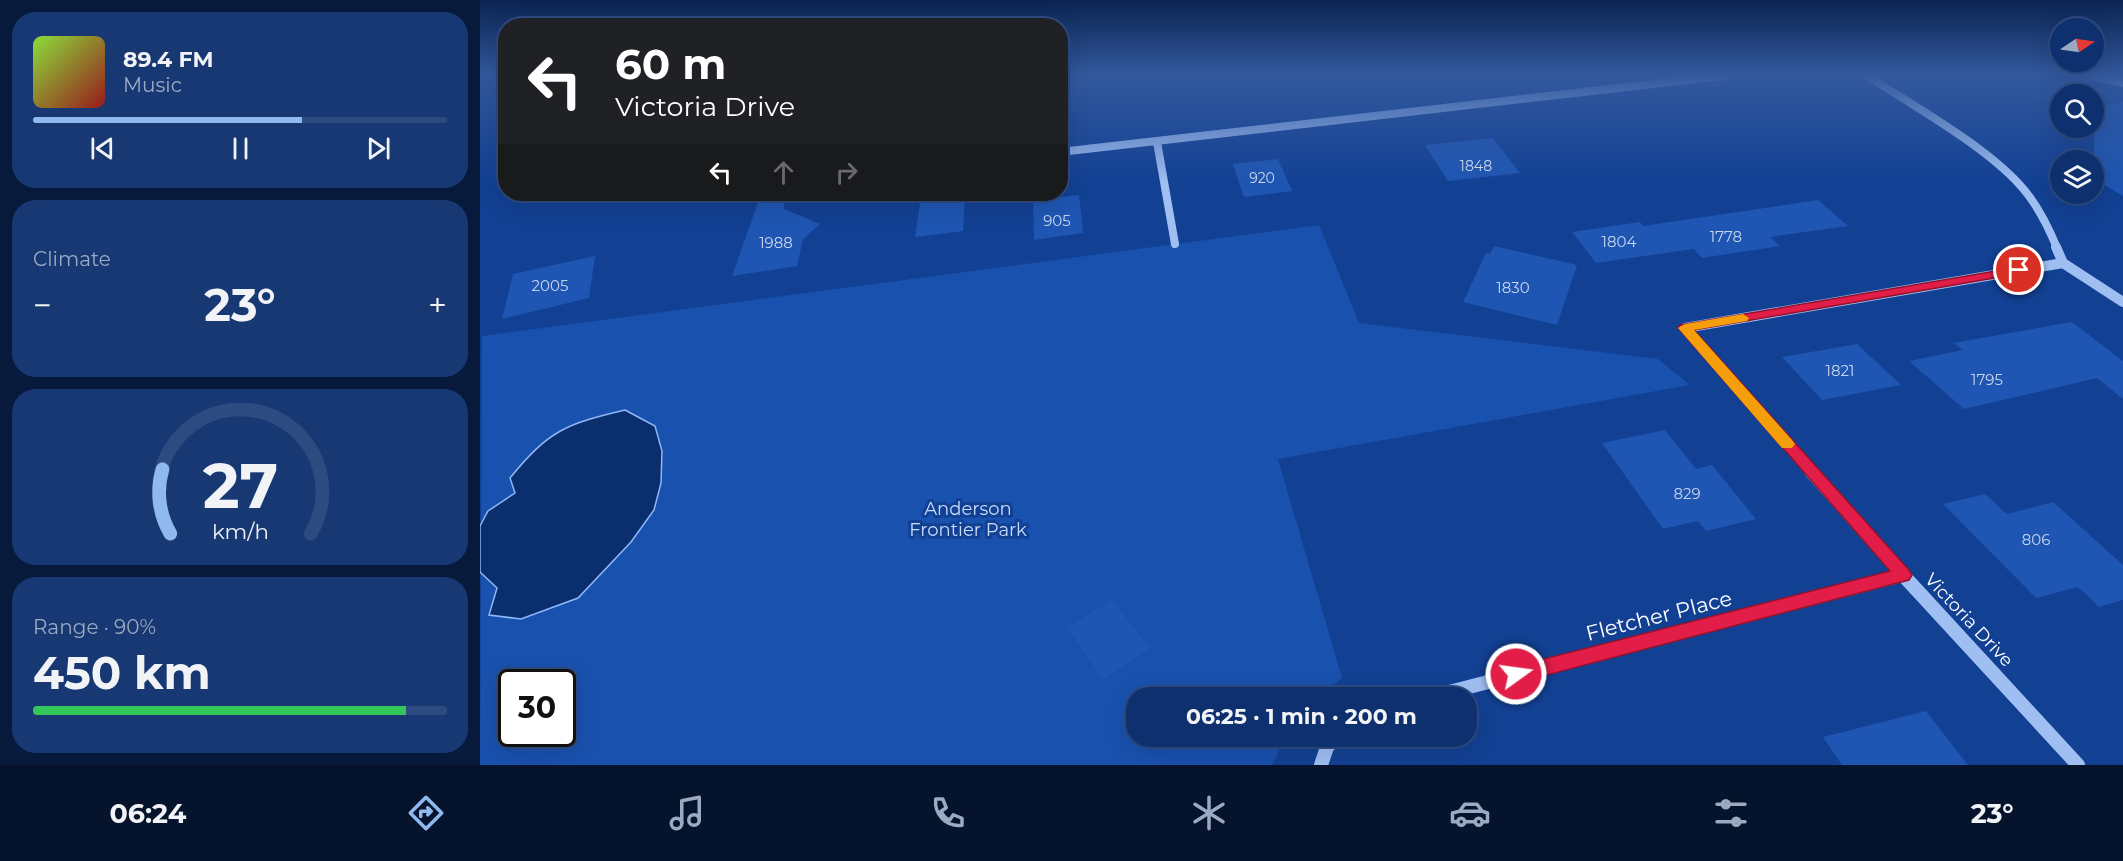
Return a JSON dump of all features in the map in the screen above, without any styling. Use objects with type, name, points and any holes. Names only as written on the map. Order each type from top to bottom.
[{"type":"street","points":[[1068,151],[1417,112]]},
{"type":"street","points":[[1922,112],[1985,154],[2020,185],[2047,225],[2063,263],[2123,302]]},
{"type":"street","points":[[1157,142],[1175,244]]},
{"type":"street","name":"Victoria Drive","points":[[2063,263],[1685,328],[1903,575],[2078,765]]},
{"type":"street","name":"Fletcher Place","points":[[1469,687],[1903,575]]},
{"type":"street","points":[[1321,765],[1327,747]]},
{"type":"green space","name":"Anderson Frontier Park","points":[[1319,225],[1359,323],[1658,359],[1690,385],[1278,459],[1342,678],[1331,687],[1126,687],[1126,747],[1281,747],[1272,765],[480,765],[482,336]]},
{"type":"shaded area","points":[[625,410],[655,426],[662,451],[661,483],[654,510],[631,542],[578,598],[521,619],[489,615],[497,588],[480,572],[480,526],[488,511],[515,493],[510,478],[548,439],[573,425]]},
{"type":"building","points":[[2104,112],[2123,112],[2123,196],[2104,185],[2104,150],[2094,150],[2094,138],[2104,138]]},
{"type":"building","points":[[1493,138],[1520,173],[1448,181],[1425,145]]},
{"type":"building","points":[[1278,159],[1292,191],[1244,197],[1233,164]]},
{"type":"building","points":[[1079,195],[1083,233],[1034,240],[1033,201],[1068,201],[1068,196]]},
{"type":"building","points":[[1818,200],[1848,226],[1770,237],[1780,246],[1702,258],[1694,249],[1596,263],[1572,232],[1640,222],[1643,226]]},
{"type":"building","points":[[759,201],[784,201],[784,209],[820,224],[803,239],[797,266],[732,276]]},
{"type":"building","points":[[965,201],[963,231],[915,237],[920,203]]},
{"type":"building","points":[[1494,246],[1577,265],[1557,325],[1463,302],[1486,253],[1490,254]]},
{"type":"building","points":[[595,256],[589,298],[502,319],[513,274]]},
{"type":"building","points":[[2072,322],[2123,361],[2123,399],[2097,378],[1964,409],[1909,361],[1963,350],[1953,343]]},
{"type":"building","points":[[1857,344],[1901,385],[1822,400],[1782,357]]},
{"type":"building","points":[[1665,430],[1696,469],[1712,465],[1756,519],[1706,531],[1698,521],[1663,529],[1602,443]]},
{"type":"building","points":[[1985,494],[2007,514],[2053,502],[2123,565],[2123,600],[2099,607],[2078,587],[2036,598],[1943,504]]},
{"type":"building","points":[[1112,600],[1150,648],[1103,679],[1067,628]]},
{"type":"building","points":[[1926,711],[1968,765],[1842,765],[1823,737]]},
{"type":"slow traffic","points":[[1743,318],[1685,328],[1787,444]]},
{"type":"route","points":[[1516,674],[1903,575],[1685,328],[2019,270]]}]
